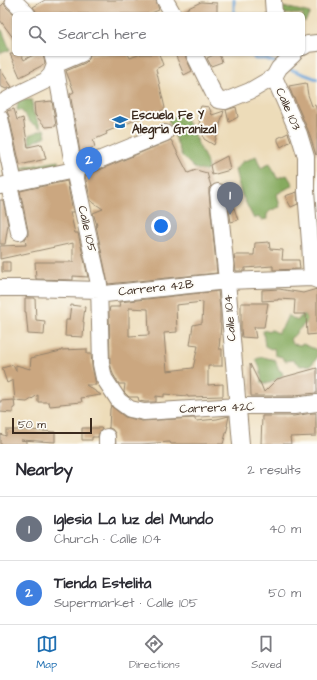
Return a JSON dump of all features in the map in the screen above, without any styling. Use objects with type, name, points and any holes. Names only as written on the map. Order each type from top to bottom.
[{"type":"street","points":[[13,0],[25,12]]},
{"type":"street","points":[[165,0],[172,12]]},
{"type":"street","points":[[273,0],[274,12]]},
{"type":"street","points":[[305,46],[317,43]]},
{"type":"street","points":[[0,104],[45,81],[51,75],[54,60],[72,56]]},
{"type":"street","points":[[195,56],[214,94],[218,100],[225,101],[250,91],[291,56]]},
{"type":"street","name":"Calle 105","points":[[54,60],[74,170],[99,284],[101,364],[104,378],[118,401]]},
{"type":"street","name":"Calle 103","points":[[277,67],[306,157],[306,191],[314,279]]},
{"type":"street","points":[[0,118],[8,185],[19,232]]},
{"type":"street","points":[[8,185],[74,170],[165,133]]},
{"type":"street","name":"Calle 104","points":[[218,192],[241,444]]},
{"type":"street","name":"Carrera 42B","points":[[0,288],[99,290],[105,294],[227,281],[314,279]]},
{"type":"street","name":"Carrera 42C","points":[[118,401],[130,409],[144,412],[238,406],[294,406],[317,403]]},
{"type":"green space","points":[[279,7],[289,8],[310,13],[305,22],[305,12],[280,12]]},
{"type":"green space","points":[[0,30],[2,30],[10,50],[1,53],[0,53]]},
{"type":"green space","points":[[18,100],[32,100],[33,112],[41,128],[31,123],[22,111],[17,110]]},
{"type":"green space","points":[[183,113],[206,160],[208,169],[205,171],[194,168],[182,156],[168,119]]},
{"type":"green space","points":[[44,129],[46,136],[30,144],[29,135]]},
{"type":"green space","points":[[256,156],[261,168],[270,163],[277,178],[287,175],[293,185],[277,194],[280,207],[270,211],[267,214],[267,219],[262,220],[258,217],[254,219],[241,193],[235,170],[243,161]]},
{"type":"green space","points":[[58,161],[59,164],[9,172],[10,170]]},
{"type":"green space","points":[[288,315],[297,321],[302,315],[306,315],[309,322],[303,325],[290,339],[292,344],[303,344],[317,350],[317,358],[311,365],[301,366],[293,360],[285,361],[282,357],[275,355],[274,348],[271,349],[265,346],[263,331],[272,330],[278,333]]},
{"type":"green space","points":[[263,357],[275,360],[283,375],[270,383],[262,383],[260,368],[256,359]]},
{"type":"building","points":[[45,0],[156,0],[159,10],[154,12],[36,12],[33,7]]},
{"type":"building","points":[[201,2],[217,3],[217,12],[182,11]]},
{"type":"building","points":[[4,3],[12,12],[12,36],[0,20],[0,7]]},
{"type":"building","points":[[10,54],[12,54],[12,56],[22,56],[24,60],[31,56],[43,56],[45,64],[20,77]]},
{"type":"building","points":[[90,56],[129,56],[130,58],[136,56],[160,56],[163,65],[156,69],[165,108],[154,116],[153,113],[106,132],[107,134],[93,140],[95,147],[80,152],[70,94],[74,92],[66,71],[85,63]]},
{"type":"building","points":[[176,56],[186,56],[192,71],[184,75]]},
{"type":"building","points":[[212,56],[220,56],[222,62],[211,66],[207,58]]},
{"type":"building","points":[[0,69],[12,87],[6,89],[0,86]]},
{"type":"building","points":[[306,83],[312,106],[315,105],[317,112],[316,155],[308,130],[289,86]]},
{"type":"building","points":[[52,101],[56,126],[46,127],[35,115],[34,103]]},
{"type":"building","points":[[201,106],[209,107],[212,115],[224,111],[214,145],[204,139],[198,115]]},
{"type":"building","points":[[236,107],[238,117],[229,122],[226,110]]},
{"type":"building","points":[[14,109],[17,120],[23,118],[28,147],[42,144],[46,159],[20,165],[7,111]]},
{"type":"building","points":[[288,133],[291,141],[281,147],[278,138]]},
{"type":"building","points":[[171,140],[188,173],[196,170],[207,173],[211,186],[209,188],[209,193],[217,273],[108,284],[97,225],[93,213],[103,209],[91,201],[85,176]]},
{"type":"building","points":[[227,156],[230,170],[212,175],[210,165]]},
{"type":"building","points":[[67,181],[73,212],[70,212],[75,233],[78,233],[88,277],[73,276],[73,280],[36,279],[35,262],[73,262],[73,243],[0,259],[0,246],[26,245],[25,239],[28,235],[28,230],[20,191]]},
{"type":"building","points":[[297,192],[298,204],[291,207],[285,196]]},
{"type":"building","points":[[0,200],[3,200],[8,225],[5,244],[0,244]]},
{"type":"building","points":[[234,208],[238,220],[231,222],[229,210]]},
{"type":"building","points":[[269,242],[270,249],[283,250],[282,260],[299,260],[300,269],[273,270],[273,266],[245,268],[245,271],[236,271],[234,255],[254,255],[255,243]]},
{"type":"building","points":[[2,262],[10,262],[10,272],[2,272]]},
{"type":"building","points":[[279,289],[303,293],[317,289],[317,334],[307,335],[306,314],[294,314],[295,300],[278,299],[262,301],[262,290]]},
{"type":"building","points":[[218,291],[221,325],[219,349],[222,349],[222,366],[208,366],[208,385],[223,384],[223,396],[188,397],[164,394],[164,397],[156,396],[156,402],[139,401],[138,397],[129,397],[124,392],[125,384],[119,384],[113,374],[110,363],[109,312],[110,307],[120,307],[119,302]],"holes":[[[203,302],[202,323],[193,325],[190,345],[198,346],[193,368],[167,371],[164,333],[177,332],[176,305]],[[129,308],[148,309],[149,335],[129,336]]]},
{"type":"building","points":[[25,298],[35,298],[36,320],[45,321],[44,335],[28,334]]},
{"type":"building","points":[[241,303],[268,303],[264,327],[254,327],[256,338],[242,337]]},
{"type":"building","points":[[71,305],[85,307],[83,337],[65,336],[66,320],[69,320]]},
{"type":"building","points":[[87,349],[87,354],[91,354],[96,385],[86,385],[101,395],[81,398],[82,402],[50,406],[49,402],[38,402],[38,395],[27,402],[15,401],[13,380],[7,383],[2,368],[13,365],[16,371],[16,365],[30,369],[31,358],[61,350]]},
{"type":"building","points":[[250,364],[264,392],[277,379],[317,368],[317,393],[294,395],[295,396],[251,396]]},
{"type":"building","points":[[14,400],[15,408],[13,408],[13,413],[0,412],[0,401]]},
{"type":"building","points":[[111,406],[125,417],[142,421],[194,418],[196,421],[229,416],[228,426],[223,444],[171,444],[170,442],[116,444],[115,433],[112,429],[108,428]]},
{"type":"building","points":[[316,413],[316,436],[290,437],[291,444],[261,444],[262,416],[294,416]]},
{"type":"building","points":[[82,428],[102,429],[98,437],[92,437],[92,440],[82,440]]},
{"type":"building","points":[[6,430],[55,432],[55,442],[21,440],[26,441],[26,444],[0,444],[0,434],[6,436]]},
{"type":"waterway","points":[[234,0],[234,12]]},
{"type":"waterway","points":[[253,56],[255,59],[265,59],[277,63]]},
{"type":"waterway","points":[[287,68],[317,79]]},
{"type":"place","name":"Escuela Fe Y Alegria Granizal","points":[[120,122]]},
{"type":"place","name":"Tienda Estelita","points":[[89,180]]},
{"type":"place","name":"Iglesia La luz del Mundo","points":[[230,215]]}]
